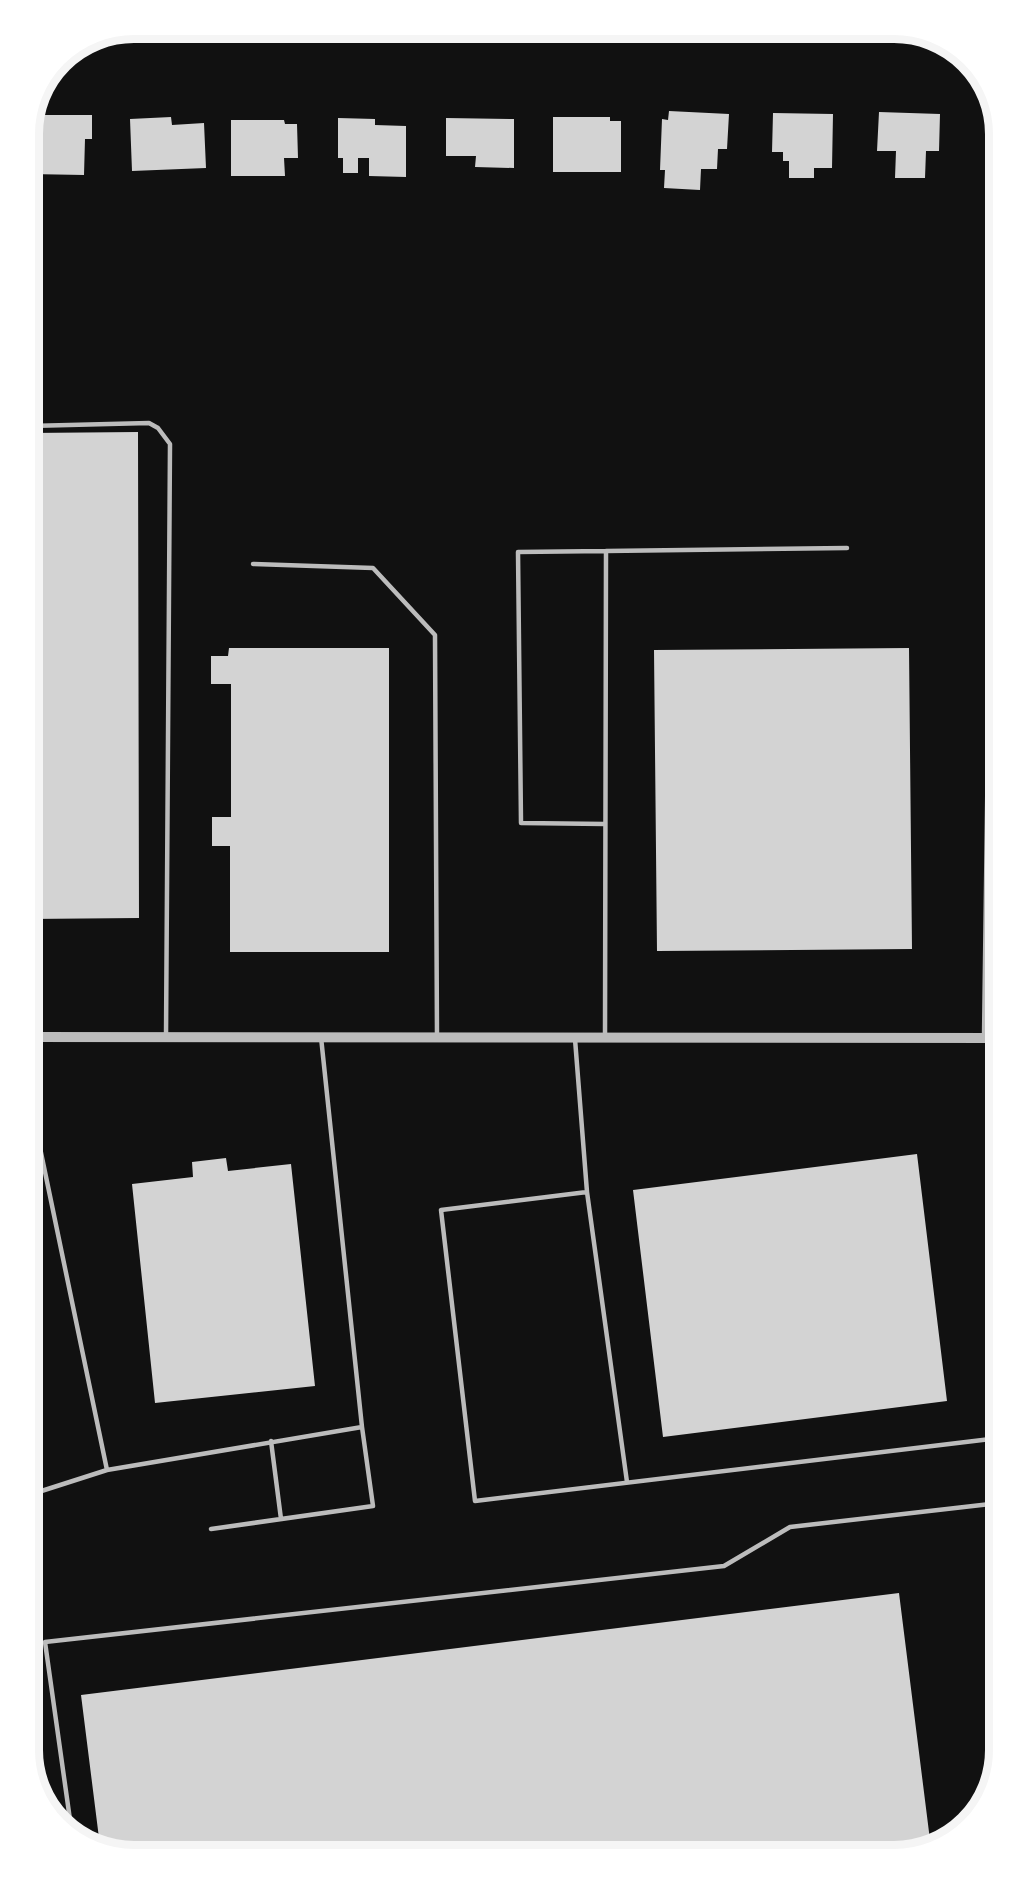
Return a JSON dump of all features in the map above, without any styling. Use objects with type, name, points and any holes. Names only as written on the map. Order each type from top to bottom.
[{"type":"street","points":[[39,1037],[989,1038]]},
{"type":"lane","points":[[39,426],[149,423],[159,428],[170,444],[166,1037]]},
{"type":"lane","points":[[605,824],[521,823],[518,552],[847,548]]},
{"type":"lane","points":[[604,1038],[606,551]]},
{"type":"lane","points":[[253,564],[373,568],[435,635],[437,1038]]},
{"type":"lane","points":[[984,1038],[989,739]]},
{"type":"lane","points":[[211,1529],[373,1506],[362,1427],[321,1037]]},
{"type":"lane","points":[[575,1038],[587,1192],[627,1482]]},
{"type":"lane","points":[[39,1159],[107,1470]]},
{"type":"lane","points":[[587,1192],[441,1210],[475,1501],[989,1439]]},
{"type":"lane","points":[[39,1492],[107,1470],[362,1427]]},
{"type":"lane","points":[[271,1441],[281,1519]]},
{"type":"lane","points":[[70,1820],[45,1642],[724,1566],[790,1527],[989,1504]]},
{"type":"building","points":[[669,111],[729,114],[727,149],[718,149],[717,169],[701,169],[700,190],[664,188],[665,170],[660,170],[662,119],[668,120]]},
{"type":"building","points":[[879,112],[940,114],[939,151],[926,151],[925,178],[895,178],[896,151],[877,151]]},
{"type":"building","points":[[773,113],[833,114],[832,168],[814,168],[814,178],[789,178],[789,161],[783,161],[783,152],[772,152]]},
{"type":"building","points":[[41,115],[92,115],[92,139],[85,139],[84,175],[39,174]]},
{"type":"building","points":[[171,117],[172,125],[204,123],[206,168],[132,171],[130,119]]},
{"type":"building","points":[[553,117],[610,117],[610,121],[621,121],[621,172],[553,172]]},
{"type":"building","points":[[338,118],[375,119],[375,125],[406,126],[406,177],[369,176],[369,158],[358,158],[358,173],[343,173],[343,158],[338,158]]},
{"type":"building","points":[[446,118],[514,119],[514,168],[475,167],[476,156],[446,156]]},
{"type":"building","points":[[231,120],[284,120],[285,124],[297,124],[298,158],[284,158],[285,176],[231,176]]},
{"type":"building","points":[[138,432],[139,918],[39,919],[39,433]]},
{"type":"building","points":[[229,648],[389,648],[389,952],[230,952],[230,846],[212,846],[212,817],[231,817],[231,684],[211,684],[211,656],[228,656]]},
{"type":"building","points":[[909,648],[912,949],[657,951],[654,650]]},
{"type":"building","points":[[917,1154],[947,1401],[663,1437],[633,1190]]},
{"type":"building","points":[[226,1158],[228,1171],[291,1164],[315,1386],[155,1403],[132,1184],[193,1177],[192,1162]]},
{"type":"building","points":[[899,1593],[930,1838],[894,1845],[128,1845],[115,1843],[99,1838],[81,1695]]}]
